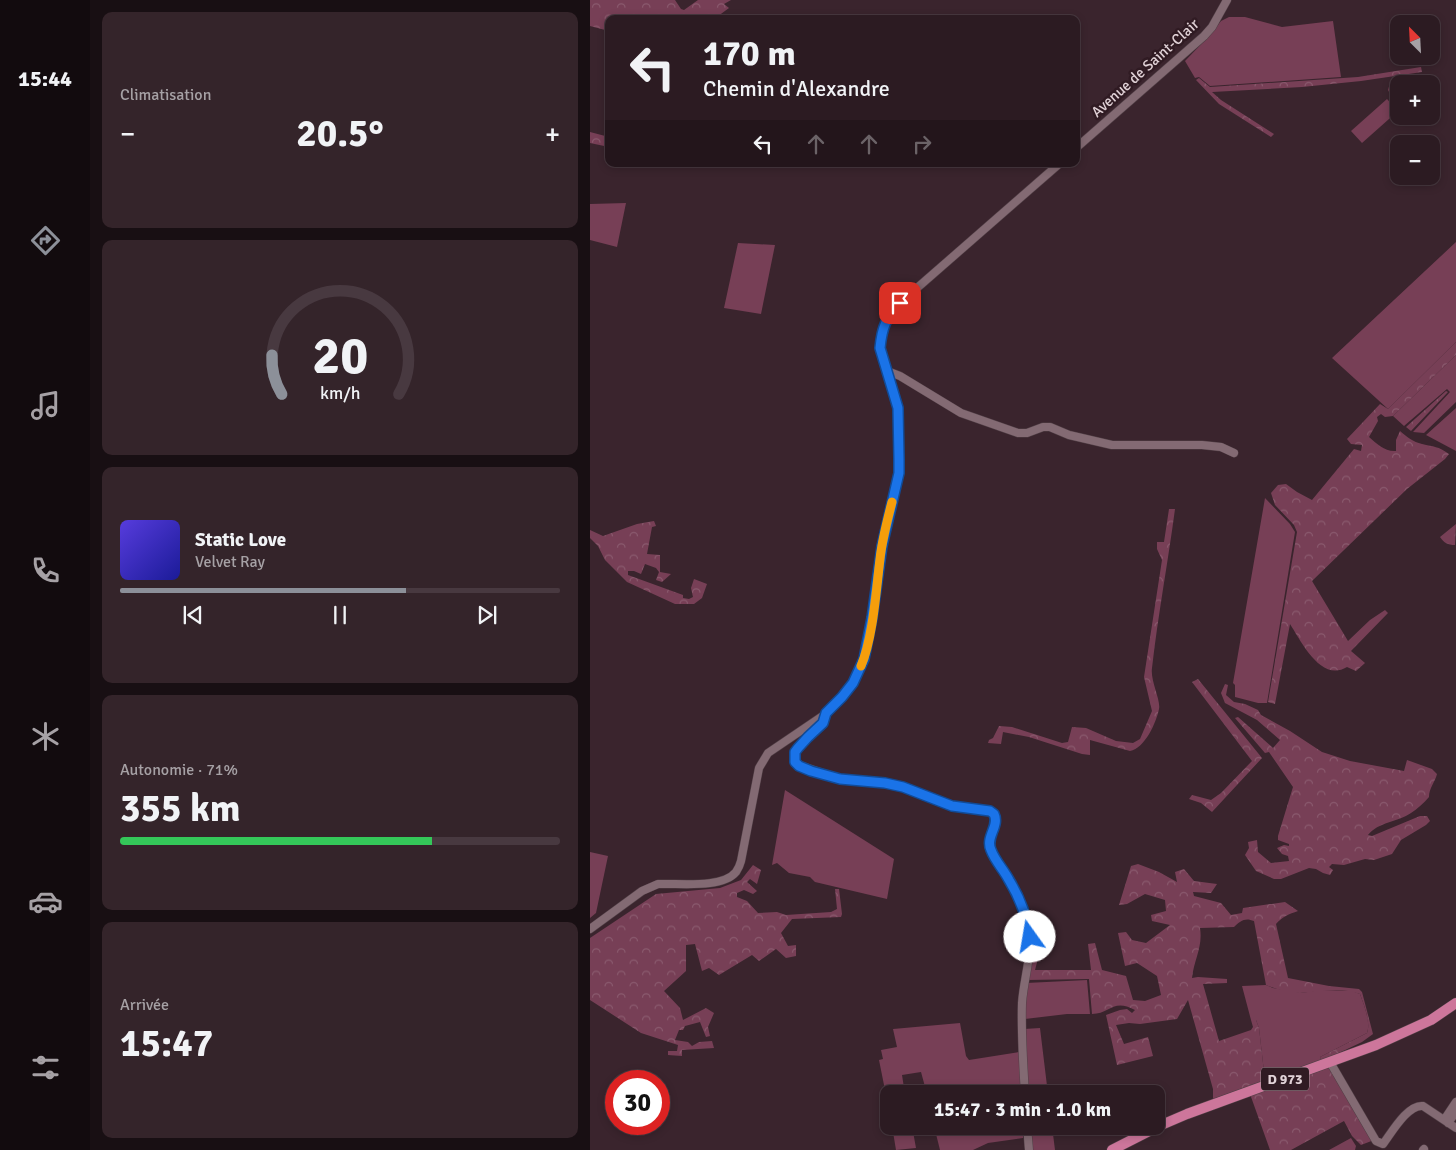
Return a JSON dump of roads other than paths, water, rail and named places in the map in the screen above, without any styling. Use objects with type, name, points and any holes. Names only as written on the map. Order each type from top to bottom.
[{"type":"main road","name":"D 973","points":[[1112,1150],[1187,1114],[1330,1062],[1410,1030],[1431,1020],[1456,1003]]},
{"type":"street","name":"Avenue de Saint-Clair","points":[[1080,144],[1204,36],[1212,27],[1226,2]]},
{"type":"street","points":[[590,929],[642,891],[652,886],[658,884],[716,882],[736,872],[741,861],[759,768],[763,759],[776,746],[826,713],[853,683],[864,659],[882,546],[899,473],[899,418],[896,400],[880,348],[886,320],[892,311],[909,295],[1055,167]]},
{"type":"street","points":[[887,371],[900,376],[961,413],[1018,433],[1027,433],[1043,427],[1050,427],[1068,435],[1112,445],[1202,445],[1221,447],[1234,453]]},
{"type":"street","points":[[826,713],[823,723],[795,752],[795,762],[799,766],[849,781],[885,783],[903,787],[952,806],[990,811],[994,814],[996,823],[989,842],[990,848],[1022,905],[1030,937],[1022,1003],[1024,1085]]},
{"type":"street","points":[[1330,1062],[1372,1136],[1390,1150]]},
{"type":"street","points":[[1446,1121],[1456,1102]]},
{"type":"street","points":[[1383,1143],[1409,1110],[1418,1105],[1423,1106],[1456,1128]]},
{"type":"street","points":[[1446,1121],[1456,1108]]},
{"type":"street","points":[[1446,1121],[1456,1112]]},
{"type":"street","points":[[1028,1135],[1029,1150]]}]
